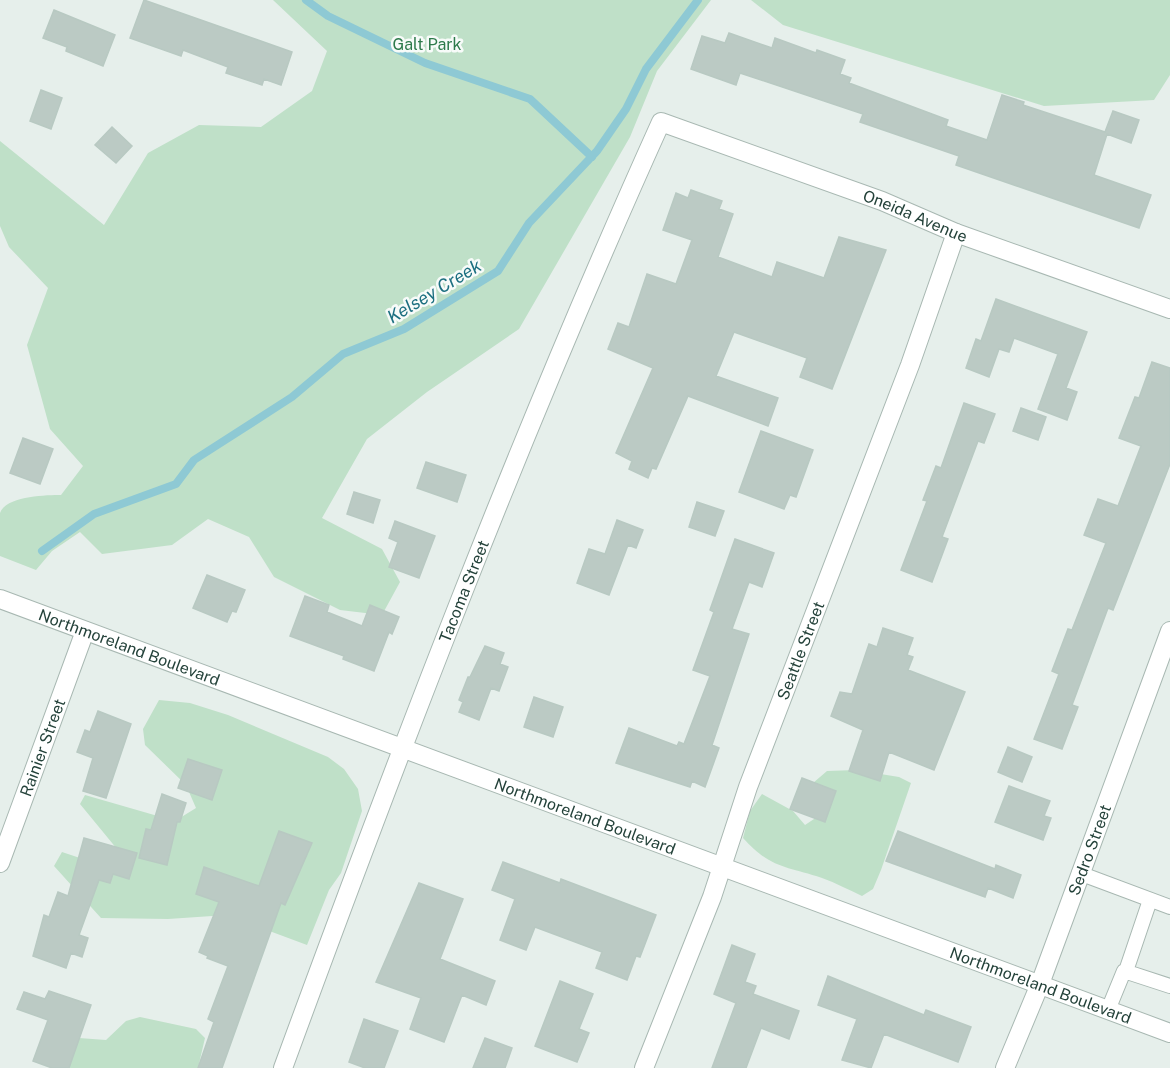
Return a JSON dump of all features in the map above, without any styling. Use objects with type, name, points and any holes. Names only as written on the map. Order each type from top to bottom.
[{"type":"street","name":"Oneida Avenue","points":[[662,122],[882,201],[956,233],[1170,309]]},
{"type":"street","name":"Tacoma Street","points":[[283,1068],[402,749],[520,446],[662,122]]},
{"type":"street","name":"Seattle Street","points":[[644,1068],[722,866],[748,787],[910,365],[956,233]]},
{"type":"street","name":"Northmoreland Boulevard","points":[[0,599],[1170,1033]]},
{"type":"street","name":"Rainier Street","points":[[0,863],[85,631]]},
{"type":"street","name":"Sedro Street","points":[[1005,1068],[1040,984],[1170,631]]},
{"type":"lane","points":[[1079,873],[1170,907]]},
{"type":"lane","points":[[1108,1010],[1123,973],[1126,971],[1150,900]]},
{"type":"lane","points":[[1126,971],[1170,986]]},
{"type":"green space","name":"Galt Park","points":[[273,0],[711,0],[657,71],[630,137],[519,329],[427,392],[367,439],[322,518],[382,549],[400,582],[382,615],[340,610],[274,577],[249,537],[208,519],[172,545],[102,554],[80,532],[52,551],[36,570],[0,556],[0,513],[4,507],[27,498],[61,495],[83,466],[50,429],[27,345],[48,288],[9,247],[0,226],[0,141],[104,225],[148,153],[199,125],[261,127],[312,91],[327,51]]},
{"type":"green space","points":[[751,0],[1170,0],[1170,75],[1154,100],[1044,106],[783,25]]},
{"type":"green space","points":[[159,700],[190,703],[228,715],[328,757],[344,769],[358,789],[362,811],[341,873],[329,890],[307,945],[227,915],[168,919],[101,918],[54,866],[62,852],[104,866],[117,849],[80,804],[85,795],[175,821],[196,808],[186,785],[145,745],[143,729]]},
{"type":"green space","points":[[856,770],[899,777],[911,783],[873,889],[862,896],[827,880],[771,861],[762,856],[743,838],[750,811],[762,794],[793,811],[805,825],[820,815],[813,783],[827,771]]},
{"type":"green space","points":[[140,1017],[196,1029],[205,1038],[198,1068],[69,1068],[79,1038],[106,1040],[126,1021]]},
{"type":"building","points":[[144,0],[292,52],[281,85],[264,79],[262,85],[226,73],[228,67],[183,50],[181,56],[130,38]]},
{"type":"building","points":[[54,10],[115,35],[103,66],[66,51],[67,47],[43,38]]},
{"type":"building","points":[[729,33],[772,48],[775,38],[816,53],[817,50],[845,60],[840,74],[851,78],[849,83],[948,120],[946,126],[987,140],[1002,95],[1024,102],[1023,105],[1105,132],[1113,111],[1139,120],[1131,143],[1107,134],[1094,175],[1151,195],[1139,228],[956,165],[959,156],[860,122],[863,114],[740,73],[736,85],[691,69],[702,36],[725,43]]},
{"type":"building","points":[[41,90],[62,98],[51,129],[30,121]]},
{"type":"building","points":[[112,127],[132,146],[116,163],[95,145]]},
{"type":"building","points":[[691,190],[722,201],[719,209],[733,214],[718,257],[772,277],[777,262],[824,278],[839,237],[886,250],[832,389],[800,377],[807,358],[734,332],[716,376],[778,398],[768,426],[688,396],[656,469],[652,468],[648,478],[629,469],[632,461],[616,453],[653,368],[608,349],[618,323],[629,327],[647,274],[676,284],[692,240],[663,230],[676,193],[688,198]]},
{"type":"building","points":[[996,299],[1087,332],[1066,388],[1077,392],[1067,420],[1038,409],[1058,354],[1014,338],[1009,352],[999,349],[989,377],[966,368],[976,339],[981,341]]},
{"type":"building","points":[[1152,362],[1170,368],[1170,464],[1113,610],[1108,608],[1072,705],[1078,707],[1062,749],[1034,739],[1059,674],[1052,671],[1068,629],[1072,630],[1106,543],[1084,535],[1098,499],[1118,506],[1141,446],[1119,438],[1135,397],[1139,398]]},
{"type":"building","points":[[964,403],[995,414],[984,443],[978,441],[942,537],[948,539],[932,582],[901,570],[927,501],[923,500],[936,466],[941,468]]},
{"type":"building","points":[[1021,408],[1046,417],[1038,440],[1013,431]]},
{"type":"building","points":[[761,431],[813,450],[796,497],[790,495],[784,509],[739,492]]},
{"type":"building","points":[[23,438],[53,449],[40,484],[10,473]]},
{"type":"building","points":[[426,462],[466,475],[457,502],[417,488]]},
{"type":"building","points":[[354,492],[380,500],[373,523],[347,514]]},
{"type":"building","points":[[697,502],[724,511],[715,536],[689,527]]},
{"type":"building","points":[[617,520],[643,530],[636,548],[628,545],[609,595],[577,583],[589,549],[605,554]]},
{"type":"building","points":[[395,521],[435,536],[419,578],[389,567],[398,542],[389,538]]},
{"type":"building","points":[[735,539],[774,553],[762,587],[749,582],[732,629],[749,634],[712,745],[719,748],[705,787],[692,781],[690,787],[616,763],[629,728],[677,746],[679,742],[684,744],[710,676],[693,670],[714,612],[710,610]]},
{"type":"building","points":[[207,575],[245,590],[236,612],[232,611],[227,622],[193,608]]},
{"type":"building","points":[[305,596],[329,605],[327,612],[362,626],[370,605],[399,617],[392,634],[389,632],[374,671],[343,659],[344,656],[290,636]]},
{"type":"building","points":[[883,628],[913,638],[907,655],[913,657],[908,670],[965,692],[934,770],[889,752],[880,781],[849,771],[863,730],[831,716],[840,692],[852,694],[869,644],[877,647]]},
{"type":"building","points":[[485,646],[504,653],[500,664],[508,667],[499,691],[491,688],[479,720],[459,712],[463,702],[459,700],[468,677]]},
{"type":"building","points":[[534,697],[563,707],[553,737],[524,727]]},
{"type":"building","points":[[98,711],[131,724],[106,798],[83,791],[93,758],[77,752],[85,730],[90,732]]},
{"type":"building","points":[[1008,747],[1032,757],[1022,782],[998,772]]},
{"type":"building","points":[[188,759],[222,770],[212,800],[178,788]]},
{"type":"building","points":[[802,778],[836,791],[825,822],[790,809]]},
{"type":"building","points":[[1009,786],[1050,801],[1044,816],[1051,818],[1043,840],[995,822]]},
{"type":"building","points":[[162,794],[186,803],[180,822],[177,822],[167,865],[139,858],[146,829],[151,830]]},
{"type":"building","points":[[279,831],[312,843],[285,905],[281,903],[222,1068],[198,1068],[214,1022],[208,1019],[228,966],[207,958],[208,956],[199,952],[219,902],[196,894],[204,867],[259,886]]},
{"type":"building","points":[[898,831],[995,869],[996,865],[1021,875],[1013,898],[988,888],[985,897],[886,861]]},
{"type":"building","points":[[84,838],[137,853],[129,879],[113,874],[110,883],[99,880],[79,935],[88,938],[82,957],[71,953],[66,968],[33,956],[44,915],[49,917],[58,892],[68,896]]},
{"type":"building","points":[[503,862],[560,883],[561,879],[656,915],[640,957],[636,956],[627,980],[596,968],[602,952],[535,927],[526,950],[500,940],[515,899],[492,890]]},
{"type":"building","points":[[419,883],[463,899],[440,959],[495,981],[486,1005],[462,995],[444,1042],[410,1029],[421,998],[376,982]]},
{"type":"building","points":[[732,945],[755,954],[745,982],[756,986],[753,994],[799,1011],[789,1039],[761,1028],[746,1068],[712,1068],[736,1003],[714,994]]},
{"type":"building","points":[[828,976],[924,1015],[926,1010],[971,1027],[958,1062],[884,1034],[871,1068],[842,1060],[857,1019],[818,1005]]},
{"type":"building","points":[[560,981],[593,994],[579,1029],[589,1033],[577,1062],[535,1046]]},
{"type":"building","points":[[49,991],[91,1005],[69,1068],[52,1068],[33,1061],[48,1020],[17,1009],[24,992],[45,999]]},
{"type":"building","points":[[364,1019],[398,1031],[384,1068],[365,1068],[349,1062]]},
{"type":"building","points":[[485,1038],[512,1048],[505,1068],[473,1068]]},
{"type":"waterway","points":[[306,0],[328,16],[425,63],[530,99],[592,157]]},
{"type":"waterway","name":"Kelsey Creek","points":[[42,551],[94,514],[176,484],[194,460],[292,397],[343,354],[404,329],[498,271],[529,223],[597,151],[626,109],[646,69],[698,0]]}]
